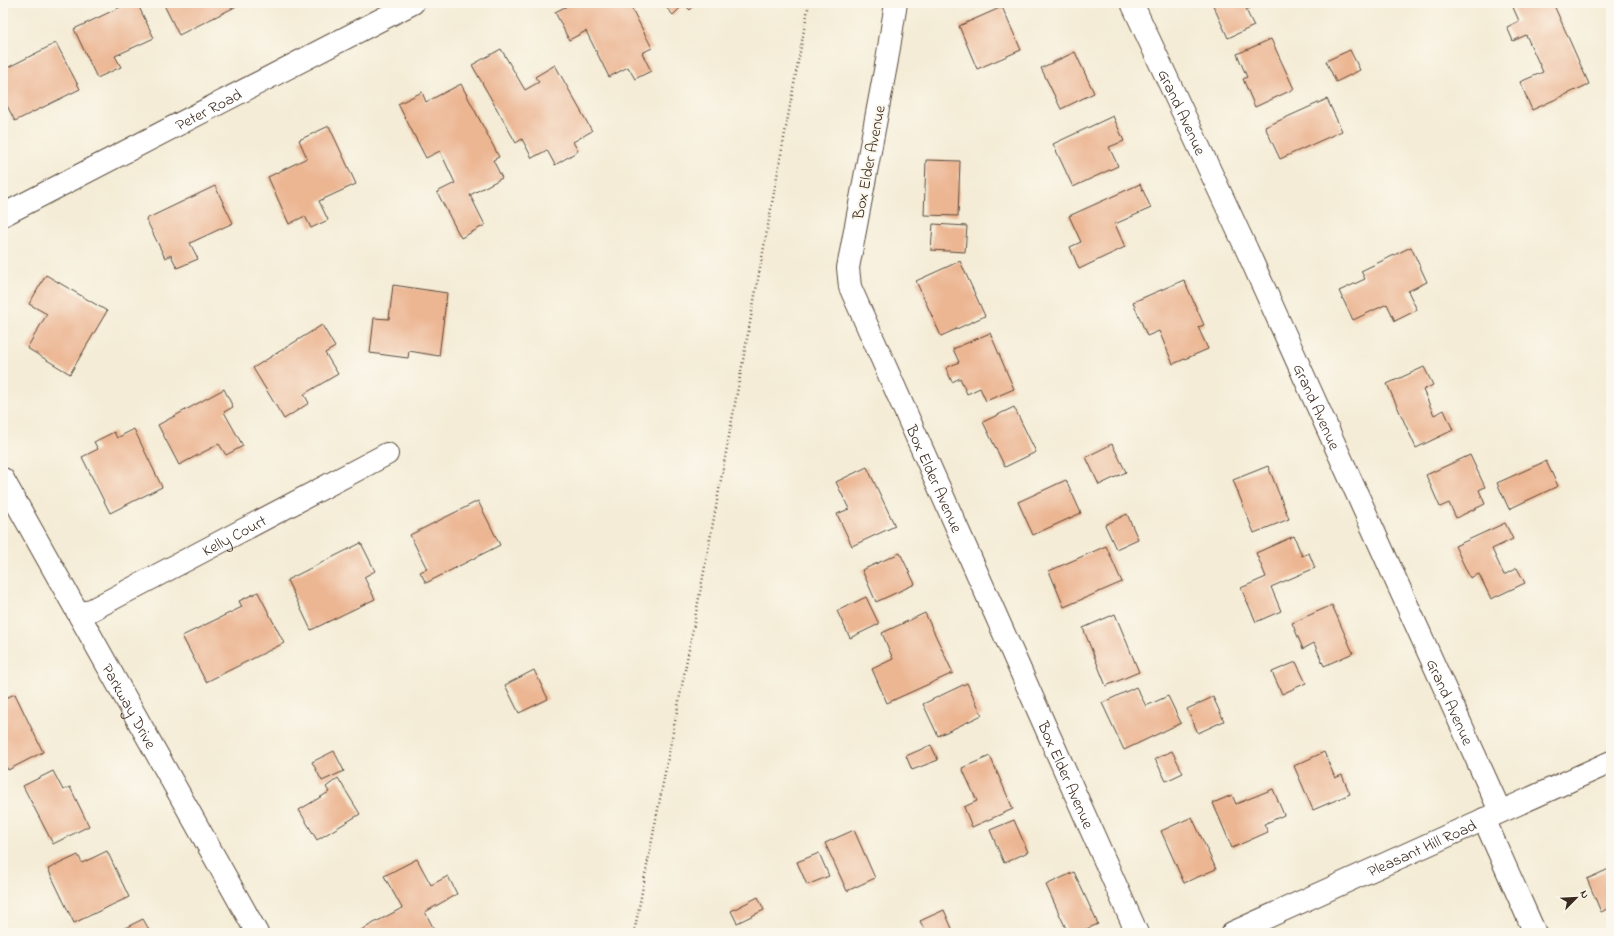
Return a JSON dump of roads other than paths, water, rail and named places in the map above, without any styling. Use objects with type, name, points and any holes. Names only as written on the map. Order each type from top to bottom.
[{"type":"street","name":"Peter Road","points":[[3,214],[413,3]]},
{"type":"street","name":"Box Elder Avenue","points":[[896,3],[887,60],[848,268],[850,287],[1137,933]]},
{"type":"street","name":"Grand Avenue","points":[[1132,3],[1246,248],[1492,815],[1535,933]]},
{"type":"street","name":"Kelly Court","points":[[80,616],[387,454]]},
{"type":"street","name":"Parkway Drive","points":[[3,479],[257,933]]},
{"type":"street","name":"Pleasant Hill Road","points":[[1232,933],[1611,762]]}]
